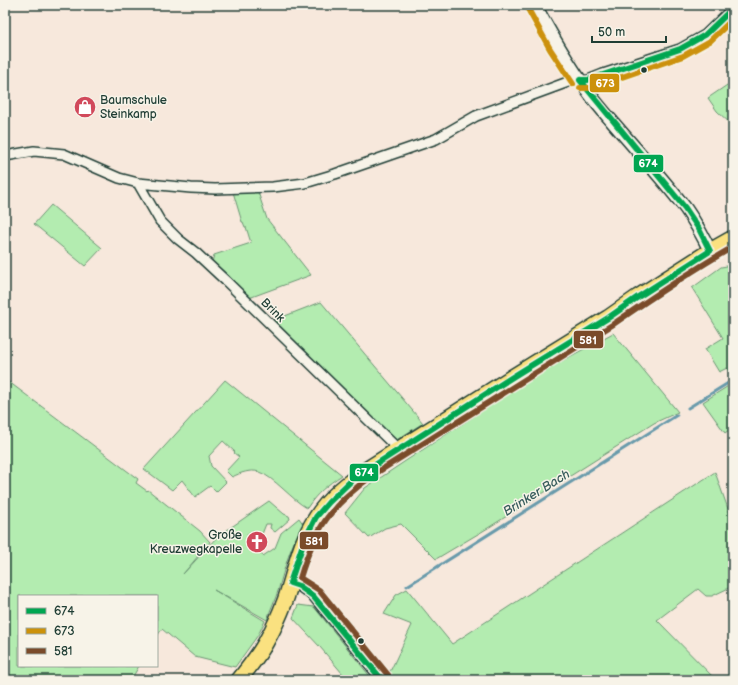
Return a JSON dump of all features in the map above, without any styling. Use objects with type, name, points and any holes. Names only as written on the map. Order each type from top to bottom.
[{"type":"main road","points":[[239,680],[268,640],[285,600],[306,534],[324,506],[353,479],[398,449],[608,318],[710,251],[733,238]]},
{"type":"street","points":[[535,5],[557,45],[580,80],[686,209],[700,231],[710,251]]},
{"type":"street","points":[[5,156],[34,151],[64,154],[118,178],[138,183],[215,189],[273,188],[305,182],[335,174],[430,142],[476,116],[568,82],[588,80],[680,49],[705,35],[733,8]]},
{"type":"street","name":"Brink","points":[[138,183],[160,221],[196,252],[398,449]]},
{"type":"street","points":[[290,583],[299,586],[313,596],[382,680]]},
{"type":"green space","points":[[733,81],[733,126],[717,111],[708,98]]},
{"type":"green space","points":[[233,192],[258,192],[267,219],[311,275],[249,298],[212,262],[214,255],[251,243],[246,227],[242,222]]},
{"type":"green space","points":[[51,205],[102,248],[85,266],[34,224]]},
{"type":"green space","points":[[733,265],[732,378],[727,368],[719,372],[705,349],[723,338],[692,288],[721,267]]},
{"type":"green space","points":[[321,302],[423,423],[395,441],[272,321]]},
{"type":"green space","points":[[613,333],[678,412],[654,423],[488,528],[436,559],[401,524],[385,528],[369,538],[345,513],[365,488],[542,372]]},
{"type":"green space","points":[[5,379],[138,479],[136,483],[147,491],[148,490],[200,531],[210,542],[183,574],[217,537],[269,501],[284,514],[289,516],[290,519],[275,532],[270,528],[271,524],[266,524],[262,534],[255,533],[253,531],[247,535],[249,538],[248,545],[252,550],[260,551],[263,556],[275,548],[281,533],[299,518],[304,525],[291,548],[278,591],[267,620],[214,590],[265,621],[258,635],[235,667],[195,657],[162,629],[158,635],[158,595],[18,595],[18,667],[138,667],[131,680],[5,680]]},
{"type":"green space","points":[[225,380],[342,475],[323,490],[307,508],[295,500],[271,479],[259,472],[249,471],[232,477],[226,471],[239,457],[223,441],[209,456],[211,466],[226,482],[216,492],[210,486],[195,497],[182,480],[172,490],[144,469]]},
{"type":"green space","points":[[733,383],[733,427],[725,433],[703,402]]},
{"type":"green space","points":[[715,472],[733,523],[733,586],[712,596],[706,596],[698,589],[657,620],[716,680],[391,680],[388,676],[412,625],[384,614],[396,595],[407,589],[452,644]]},
{"type":"green space","points":[[298,605],[314,607],[373,680],[348,680],[293,618]]},
{"type":"waterway","name":"Brinker Bach","points":[[688,408],[733,380]]},
{"type":"waterway","name":"Brinker Bach","points":[[407,586],[677,415]]},
{"type":"transit line","name":"674","points":[[580,80],[588,80],[680,49],[705,35],[733,8]]},
{"type":"transit line","name":"673","points":[[528,9],[550,49],[573,84]]},
{"type":"transit line","name":"673","points":[[580,88],[590,88],[683,56],[710,41],[733,19]]},
{"type":"transit line","name":"674","points":[[580,80],[685,208],[699,229],[710,251]]},
{"type":"transit line","name":"581","points":[[388,675],[319,590],[300,578],[312,545],[326,519],[346,497],[373,475],[733,247]]},
{"type":"transit line","name":"674","points":[[290,583],[304,541],[316,517],[353,479],[608,318],[710,251]]},
{"type":"transit line","name":"674","points":[[290,583],[299,586],[313,596],[382,680]]},
{"type":"place","name":"Baumschule Steinkamp","points":[[85,107]]},
{"type":"place","name":"Große Kreuzwegkapelle","points":[[257,542]]}]
